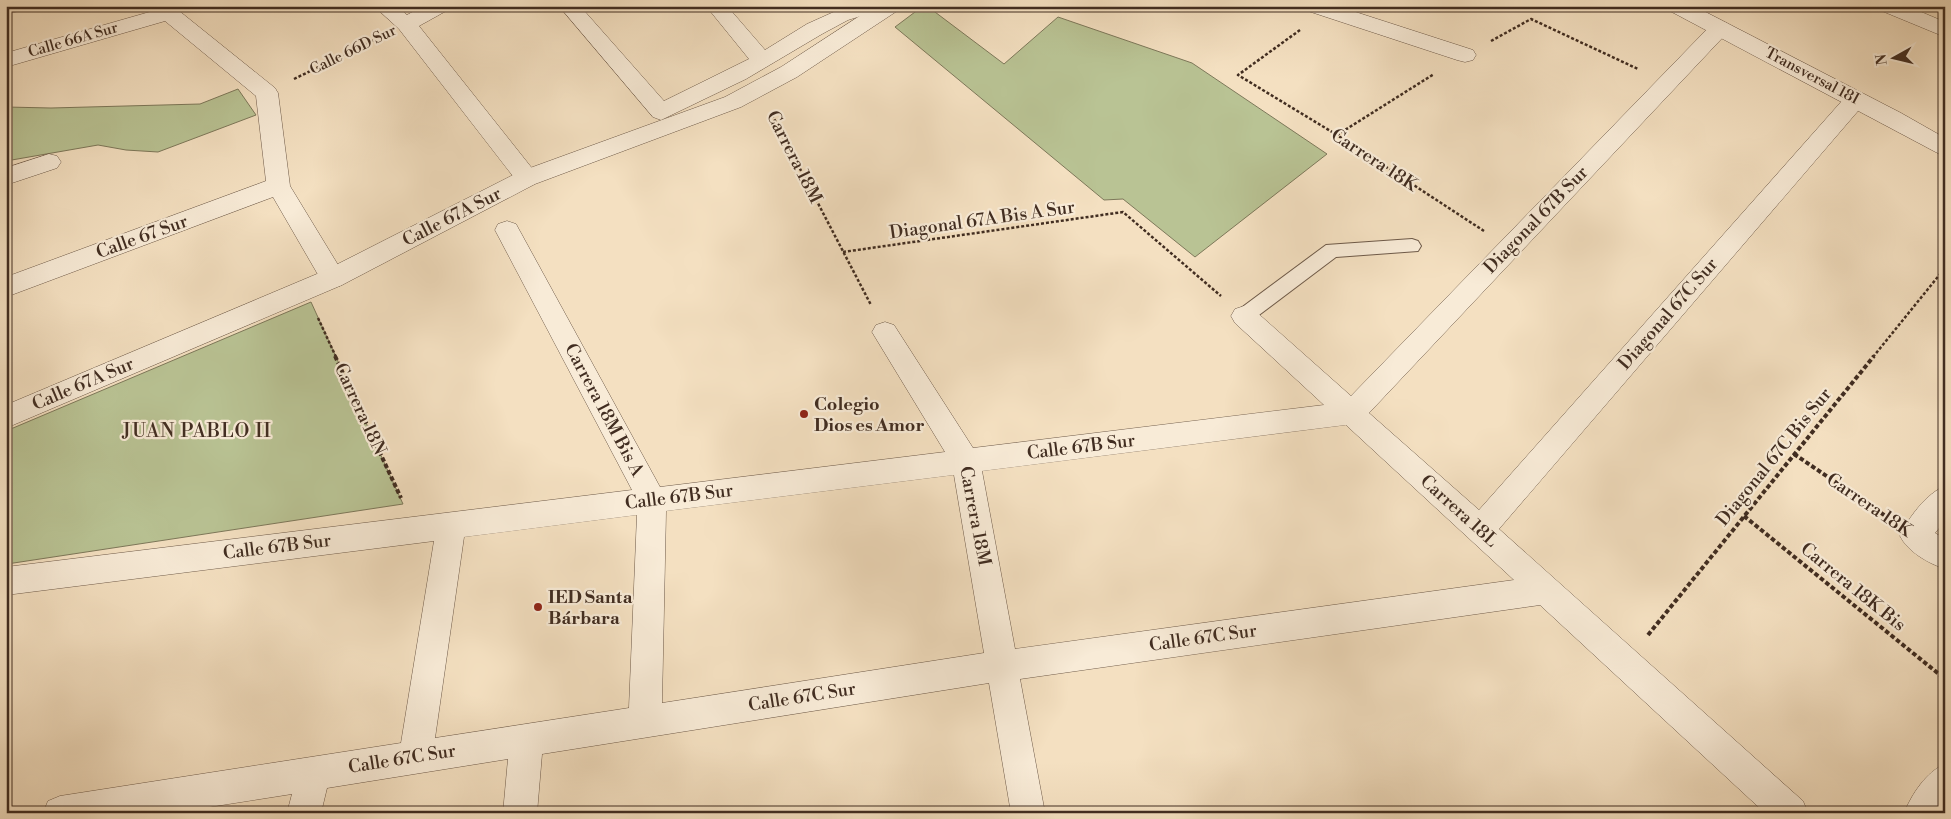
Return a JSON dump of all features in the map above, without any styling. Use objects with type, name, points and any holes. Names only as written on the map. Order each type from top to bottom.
[{"type":"street","points":[[6,8],[12,6]]},
{"type":"street","points":[[384,6],[406,24],[528,178]]},
{"type":"street","name":"Calle 66D Sur","points":[[406,24],[439,6]]},
{"type":"street","points":[[569,6],[661,112],[763,61],[823,23],[870,6]]},
{"type":"street","points":[[716,6],[763,61]]},
{"type":"street","name":"Calle 67A Sur","points":[[6,417],[333,278],[528,178],[703,115],[759,90],[890,6]]},
{"type":"street","name":"Transversal 18I","points":[[1677,6],[1856,99],[1945,149]]},
{"type":"street","points":[[1889,6],[1945,30]]},
{"type":"street","points":[[1322,8],[1465,55]]},
{"type":"street","points":[[164,10],[266,93],[278,186],[333,278]]},
{"type":"street","name":"Calle 66A Sur","points":[[6,60],[164,10]]},
{"type":"street","name":"Diagonal 67B Sur","points":[[1352,413],[1720,28]]},
{"type":"street","name":"Diagonal 67C Sur","points":[[1480,530],[1856,99]]},
{"type":"street","points":[[6,177],[49,162]]},
{"type":"street","name":"Calle 67 Sur","points":[[6,287],[278,186]]},
{"type":"street","name":"Carrera 18M Bis A","points":[[507,230],[652,500]]},
{"type":"street","name":"Carrera 18L","points":[[1244,316],[1791,813]]},
{"type":"street","name":"Carrera 18M","points":[[885,332],[966,461],[1028,813]]},
{"type":"street","name":"Calle 67B Sur","points":[[6,581],[1352,413]]},
{"type":"street","points":[[1914,536],[1945,499]]},
{"type":"street","points":[[645,722],[652,500]]},
{"type":"street","points":[[415,758],[451,526]]},
{"type":"street","name":"Carrera 18K","points":[[1914,536],[1945,556]]},
{"type":"street","name":"Calle 67C Sur","points":[[60,813],[1002,666],[1546,590]]},
{"type":"street","points":[[520,813],[526,740]]},
{"type":"street","points":[[304,813],[314,773]]},
{"type":"street","points":[[1921,813],[1945,782]]},
{"type":"lane","points":[[1244,316],[1332,250],[1412,246]]},
{"type":"path","name":"Carrera 18K","points":[[1322,8],[1238,75],[1336,134],[1510,248]]},
{"type":"path","points":[[1531,19],[1667,83]]},
{"type":"path","name":"Calle 66D Sur","points":[[266,93],[406,24]]},
{"type":"path","name":"Carrera 18M","points":[[759,90],[885,332]]},
{"type":"path","name":"Diagonal 67A Bis A Sur","points":[[844,252],[1123,212],[1244,316]]},
{"type":"path","name":"Diagonal 67C Bis Sur","points":[[1625,662],[1945,268]]},
{"type":"path","name":"Carrera 18N","points":[[305,290],[403,504],[409,531]]},
{"type":"path","name":"Carrera 18K","points":[[1794,454],[1914,536]]},
{"type":"path","name":"Carrera 18K Bis","points":[[1744,516],[1945,679]]},
{"type":"green space","points":[[923,6],[927,6],[1004,64],[1058,17],[1192,63],[1327,154],[1195,257],[1123,199],[1104,200],[895,27]]},
{"type":"green space","points":[[238,89],[256,115],[158,152],[126,150],[98,145],[6,161],[6,107],[51,108],[200,104]]},
{"type":"green space","points":[[311,302],[403,504],[7,564],[6,431]]},
{"type":"place","name":"Colegio Dios es Amor","points":[[804,414]]},
{"type":"place","name":"IED Santa Bárbara","points":[[538,607]]},
{"type":"district","name":"JUAN PABLO II","points":[[197,431]]}]
